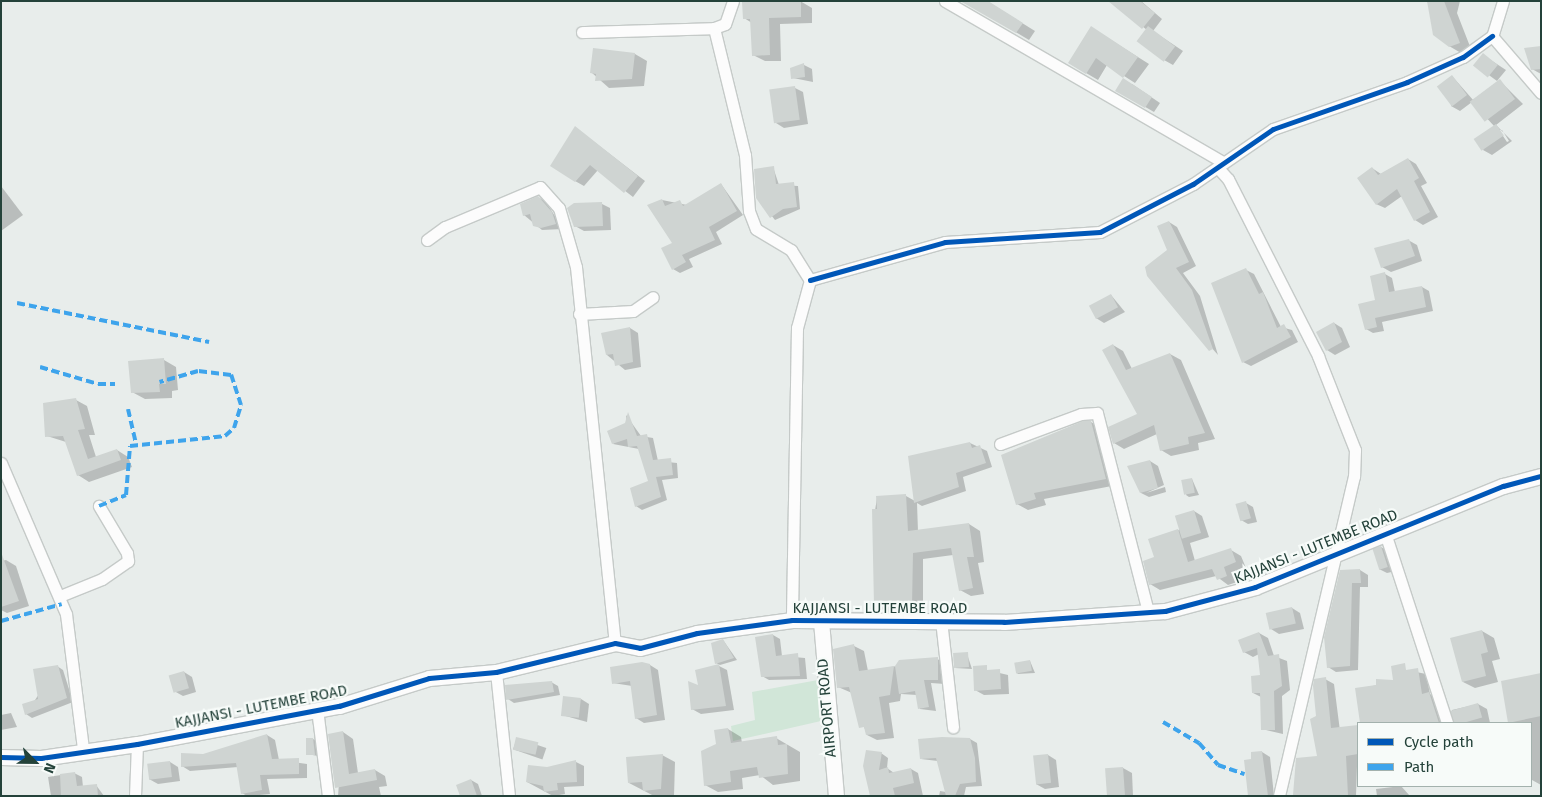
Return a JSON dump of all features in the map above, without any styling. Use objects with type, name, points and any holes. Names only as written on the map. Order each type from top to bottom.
[{"type":"street","points":[[582,32],[714,28],[725,24],[733,1]]},
{"type":"street","points":[[945,1],[1221,165],[1318,356],[1351,434],[1356,463],[1279,796]]},
{"type":"street","points":[[810,280],[945,242],[1100,232],[1158,205],[1273,129],[1406,82],[1462,57],[1492,36],[1503,1]]},
{"type":"street","points":[[714,28],[745,155],[749,211],[756,229],[791,250],[810,280],[797,328],[792,620]]},
{"type":"street","points":[[1492,36],[1541,93]]},
{"type":"street","points":[[427,240],[445,227],[543,187],[556,203],[576,267],[615,643]]},
{"type":"street","points":[[580,314],[633,311],[653,297]]},
{"type":"street","points":[[1000,444],[1081,414],[1097,413],[1148,612]]},
{"type":"street","points":[[1,463],[60,596],[78,679],[83,749]]},
{"type":"street","name":"KAJJANSI - LUTEMBE ROAD","points":[[1,756],[41,758],[83,749],[137,744],[339,706],[429,678],[496,672],[615,643],[640,648],[697,633],[792,620],[1004,622],[1148,612],[1255,588],[1335,552],[1541,476]]},
{"type":"street","points":[[60,596],[102,578],[128,561],[127,552],[99,506]]},
{"type":"street","points":[[1385,533],[1446,722]]},
{"type":"street","points":[[941,620],[953,727]]},
{"type":"street","name":"AIRPORT ROAD","points":[[821,621],[836,796]]},
{"type":"street","points":[[496,672],[509,796]]},
{"type":"street","points":[[317,709],[328,796]]},
{"type":"street","points":[[135,796],[137,744]]},
{"type":"green space","points":[[818,680],[821,721],[733,741],[731,726],[755,720],[752,692]]},
{"type":"building","points":[[801,1],[801,17],[769,18],[770,55],[752,56],[750,19],[743,19],[742,2]]},
{"type":"building","points":[[960,1],[988,1],[1023,23],[1016,33]]},
{"type":"building","points":[[1108,1],[1140,1],[1155,13],[1142,29]]},
{"type":"building","points":[[1427,1],[1444,1],[1460,43],[1449,47],[1433,35]]},
{"type":"building","points":[[1091,26],[1138,57],[1123,78],[1096,58],[1086,74],[1068,63]]},
{"type":"building","points":[[1148,26],[1175,46],[1164,62],[1137,41]]},
{"type":"building","points":[[1541,46],[1541,69],[1531,70],[1524,48]]},
{"type":"building","points":[[593,48],[635,53],[632,79],[595,81],[596,74],[590,73]]},
{"type":"building","points":[[1483,53],[1498,65],[1488,77],[1473,65]]},
{"type":"building","points":[[804,63],[805,77],[791,79],[790,68]]},
{"type":"building","points":[[1452,75],[1467,95],[1452,106],[1437,86]]},
{"type":"building","points":[[1123,78],[1152,97],[1145,108],[1115,91]]},
{"type":"building","points":[[1500,79],[1515,99],[1485,122],[1470,102]]},
{"type":"building","points":[[795,86],[800,120],[774,123],[769,90]]},
{"type":"building","points":[[1496,124],[1504,136],[1481,151],[1474,139]]},
{"type":"building","points":[[575,126],[638,176],[624,193],[590,165],[575,182],[550,166]]},
{"type":"building","points":[[1408,158],[1419,178],[1414,181],[1430,212],[1414,221],[1397,189],[1376,205],[1357,178],[1372,167],[1378,175]]},
{"type":"building","points":[[774,166],[776,184],[794,182],[797,207],[783,209],[770,218],[756,198],[754,169]]},
{"type":"building","points":[[721,183],[737,211],[709,227],[715,240],[682,255],[686,262],[672,270],[661,248],[672,243],[647,205],[662,199],[665,206],[680,200],[683,206]]},
{"type":"building","points":[[538,196],[552,212],[556,224],[541,228],[533,226],[530,214],[523,216],[520,204]]},
{"type":"building","points":[[602,202],[603,226],[574,227],[567,208],[574,203]]},
{"type":"building","points":[[1169,221],[1189,262],[1176,268],[1192,290],[1213,349],[1209,351],[1147,276],[1145,267],[1167,250],[1157,226]]},
{"type":"building","points":[[1409,239],[1415,256],[1381,268],[1374,248]]},
{"type":"building","points":[[1246,268],[1259,294],[1263,292],[1277,328],[1284,324],[1291,337],[1242,363],[1211,283]]},
{"type":"building","points":[[1385,272],[1389,292],[1422,286],[1426,307],[1375,318],[1377,327],[1365,330],[1358,304],[1375,300],[1370,276]]},
{"type":"building","points":[[1111,294],[1118,307],[1096,319],[1089,306]]},
{"type":"building","points":[[1334,322],[1342,342],[1326,351],[1316,332]]},
{"type":"building","points":[[630,327],[633,362],[615,366],[613,354],[606,355],[601,333]]},
{"type":"building","points":[[1113,344],[1126,370],[1170,353],[1205,433],[1188,437],[1189,444],[1160,451],[1154,425],[1113,444],[1108,427],[1137,414],[1102,350]]},
{"type":"building","points":[[164,358],[166,384],[159,384],[160,392],[131,393],[128,361]]},
{"type":"building","points":[[76,398],[85,429],[78,430],[88,459],[117,449],[121,460],[77,476],[63,436],[45,437],[43,403]]},
{"type":"building","points":[[628,412],[637,436],[647,434],[653,460],[671,458],[673,475],[656,477],[661,497],[635,507],[630,488],[648,481],[637,446],[628,447],[627,439],[612,444],[607,431],[625,423]]},
{"type":"building","points":[[1083,421],[1091,421],[1106,479],[1034,493],[1036,499],[1016,505],[1001,455]]},
{"type":"building","points":[[970,442],[972,448],[980,445],[986,463],[956,473],[959,487],[914,503],[908,456]]},
{"type":"building","points":[[1150,460],[1158,488],[1140,493],[1127,466]]},
{"type":"building","points":[[1192,478],[1195,493],[1184,495],[1181,480]]},
{"type":"building","points":[[906,494],[908,531],[969,523],[974,557],[967,557],[973,588],[959,591],[951,548],[913,553],[912,606],[874,606],[872,509],[877,509],[876,496]]},
{"type":"building","points":[[1246,501],[1251,518],[1240,521],[1235,504]]},
{"type":"building","points":[[1194,510],[1201,533],[1182,539],[1175,516]]},
{"type":"building","points":[[1178,529],[1188,562],[1231,548],[1236,562],[1224,567],[1227,576],[1217,580],[1212,569],[1149,585],[1143,561],[1154,557],[1148,539]]},
{"type":"building","points":[[1381,546],[1388,567],[1379,570],[1372,549]]},
{"type":"building","points":[[1,552],[19,601],[1,607]]},
{"type":"building","points":[[1360,569],[1361,583],[1352,583],[1350,666],[1327,668],[1324,637],[1340,570]]},
{"type":"building","points":[[1292,607],[1296,624],[1270,630],[1266,613]]},
{"type":"building","points":[[1482,630],[1488,652],[1481,654],[1486,676],[1462,682],[1450,638]]},
{"type":"building","points":[[1259,632],[1268,656],[1279,654],[1282,686],[1274,691],[1275,730],[1261,730],[1260,693],[1252,693],[1251,676],[1260,675],[1257,648],[1243,653],[1238,640]]},
{"type":"building","points":[[773,634],[776,656],[798,653],[800,676],[761,677],[755,637]]},
{"type":"building","points":[[723,639],[734,658],[715,664],[711,643]]},
{"type":"building","points":[[854,644],[859,671],[894,666],[890,695],[879,697],[885,733],[866,735],[864,727],[859,728],[849,687],[837,688],[833,649]]},
{"type":"building","points":[[968,652],[969,667],[954,668],[953,653]]},
{"type":"building","points":[[938,657],[938,680],[924,680],[929,707],[918,709],[915,691],[899,694],[895,666],[899,660]]},
{"type":"building","points":[[1030,660],[1032,671],[1016,674],[1014,663]]},
{"type":"building","points":[[642,662],[650,664],[657,715],[635,719],[630,681],[612,684],[610,667]]},
{"type":"building","points":[[1405,663],[1406,670],[1418,668],[1422,694],[1429,692],[1439,722],[1360,722],[1355,688],[1376,685],[1376,679],[1393,680],[1391,666]]},
{"type":"building","points":[[719,664],[726,706],[691,710],[688,681],[698,685],[695,670]]},
{"type":"building","points":[[58,665],[67,698],[25,715],[22,704],[38,699],[33,669]]},
{"type":"building","points":[[987,665],[987,670],[1000,669],[1001,689],[974,691],[973,666]]},
{"type":"building","points":[[184,671],[189,688],[174,693],[169,675]]},
{"type":"building","points":[[1541,673],[1541,716],[1508,722],[1501,681]]},
{"type":"building","points":[[1326,677],[1331,728],[1357,725],[1357,754],[1346,756],[1348,795],[1293,795],[1296,758],[1317,756],[1310,719],[1316,716],[1314,679]]},
{"type":"building","points":[[552,681],[554,692],[506,700],[505,685]]},
{"type":"building","points":[[563,696],[581,698],[579,718],[561,716]]},
{"type":"building","points":[[1478,703],[1482,717],[1466,722],[1453,722],[1450,711]]},
{"type":"building","points":[[728,728],[731,743],[777,736],[778,745],[787,744],[788,774],[759,778],[757,767],[730,771],[731,782],[704,786],[701,751],[716,744],[714,730]]},
{"type":"building","points":[[343,731],[349,774],[375,769],[377,780],[335,788],[328,734]]},
{"type":"building","points":[[267,734],[272,759],[299,758],[299,774],[260,775],[262,790],[241,794],[236,763],[181,767],[181,753],[203,754]]},
{"type":"building","points":[[516,737],[538,742],[535,755],[513,750]]},
{"type":"building","points":[[942,737],[970,738],[975,758],[976,782],[960,784],[955,796],[946,796],[936,758],[920,759],[918,739]]},
{"type":"building","points":[[306,738],[313,738],[315,755],[306,755]]},
{"type":"building","points":[[866,750],[882,752],[879,770],[888,767],[889,773],[911,768],[914,783],[893,788],[895,796],[870,796],[863,766]]},
{"type":"building","points":[[1262,751],[1268,796],[1248,796],[1244,760],[1251,759],[1251,752]]},
{"type":"building","points":[[663,754],[661,789],[643,791],[642,782],[628,783],[626,757]]},
{"type":"building","points":[[1048,754],[1051,783],[1036,784],[1033,756]]},
{"type":"building","points":[[576,760],[577,782],[557,783],[558,790],[544,792],[543,786],[526,782],[528,765],[547,767]]},
{"type":"building","points":[[170,761],[172,777],[149,780],[147,764]]},
{"type":"building","points":[[1123,767],[1125,795],[1107,796],[1105,768]]},
{"type":"building","points":[[75,772],[77,786],[97,784],[98,796],[61,796],[60,774]]},
{"type":"building","points":[[471,779],[477,796],[460,796],[456,785]]},
{"type":"marked path","points":[[17,303],[209,342]]},
{"type":"marked path","points":[[40,367],[98,384],[115,384]]},
{"type":"marked path","points":[[99,506],[126,495],[130,446],[225,436],[234,428],[241,405],[231,375],[198,371],[160,382]]},
{"type":"marked path","points":[[128,409],[136,444]]},
{"type":"marked path","points":[[1,621],[62,604]]},
{"type":"marked path","points":[[1163,722],[1199,743],[1218,765],[1244,774]]},
{"type":"cycle path","points":[[810,280],[945,242],[1100,232],[1193,184],[1273,129],[1407,82],[1463,57],[1492,36]]},
{"type":"cycle path","points":[[1,757],[41,758],[137,744],[339,706],[429,678],[496,672],[615,643],[640,648],[697,633],[792,620],[1004,622],[1165,611],[1255,587],[1503,486],[1541,476]]}]
